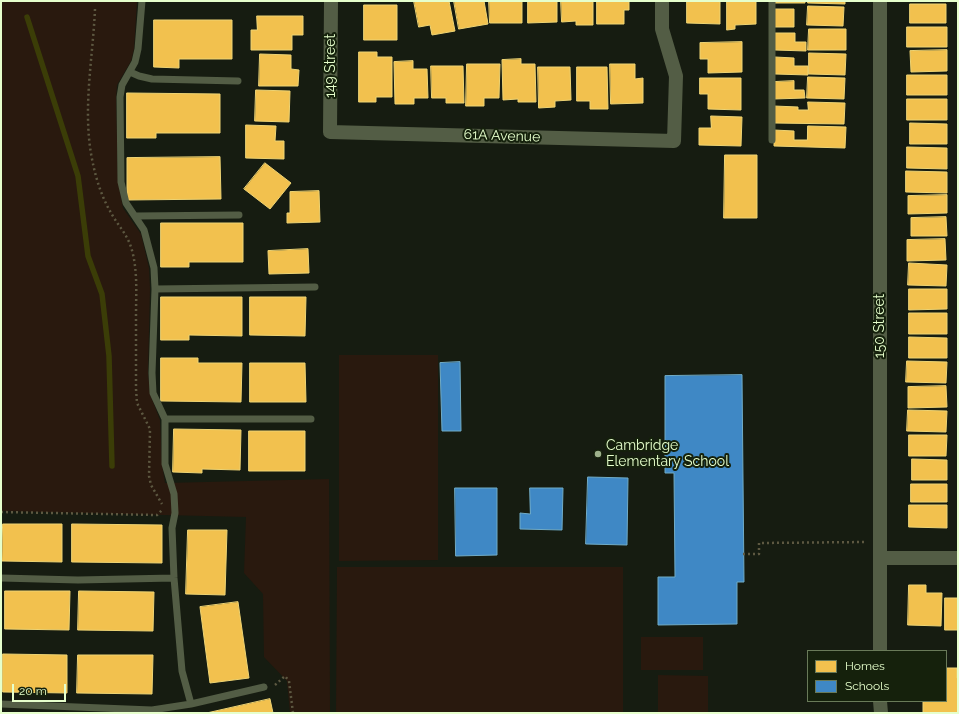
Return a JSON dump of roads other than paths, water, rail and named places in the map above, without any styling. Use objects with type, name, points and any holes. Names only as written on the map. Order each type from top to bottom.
[{"type":"street","name":"149 Street","points":[[330,132],[331,1]]},
{"type":"street","name":"61A Avenue","points":[[330,132],[674,140],[676,76],[662,29],[662,1]]},
{"type":"street","name":"150 Street","points":[[880,1],[880,650]]},
{"type":"street","points":[[880,558],[958,558]]},
{"type":"street","points":[[880,702],[880,713]]},
{"type":"lane","points":[[142,1],[138,49],[135,62],[122,85],[120,97],[121,182],[126,204],[136,216],[144,230],[154,268],[153,393],[165,419],[165,464],[174,494],[175,506],[172,528],[174,578],[182,671],[191,704]]},
{"type":"lane","points":[[772,1],[772,140]]},
{"type":"lane","points":[[130,72],[152,79],[238,80]]},
{"type":"lane","points":[[136,216],[239,215]]},
{"type":"lane","points":[[155,289],[315,287]]},
{"type":"lane","points":[[165,419],[311,419]]},
{"type":"lane","points":[[1,578],[78,580],[174,578]]},
{"type":"lane","points":[[1,704],[152,710],[191,704],[264,686]]},
{"type":"waterway","points":[[27,17],[78,176],[88,256],[102,294],[109,356],[112,466]]},
{"type":"place","name":"Cambridge Elementary School","points":[[598,454]]}]
